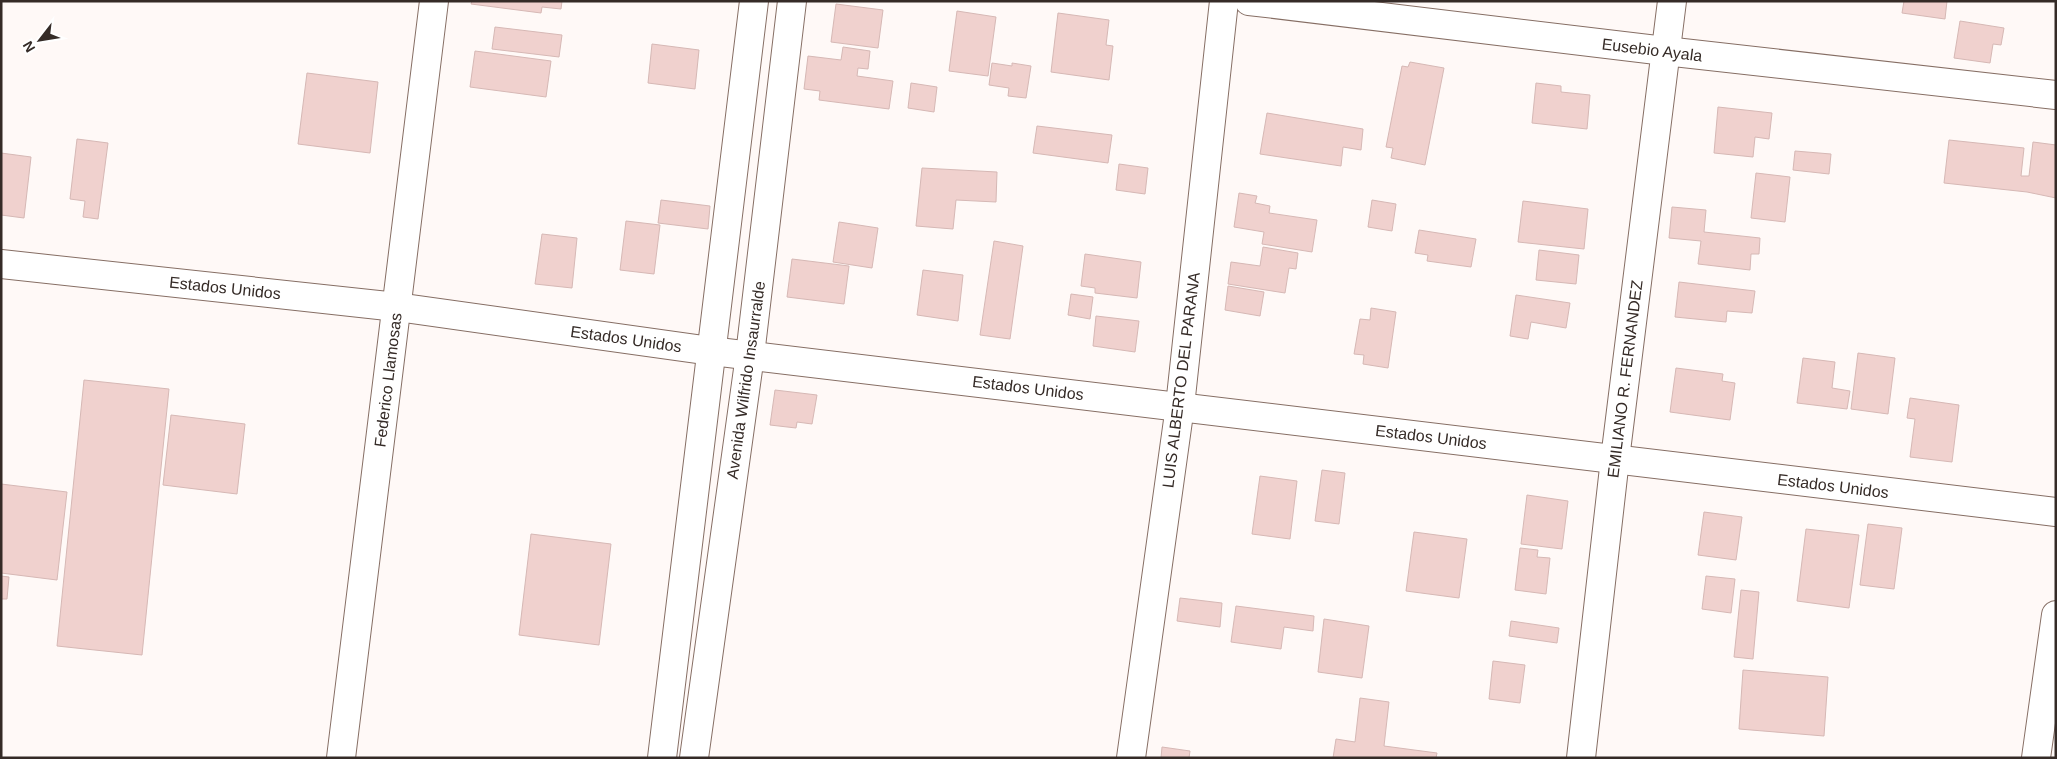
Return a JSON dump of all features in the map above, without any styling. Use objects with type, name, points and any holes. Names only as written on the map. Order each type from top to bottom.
[{"type":"street","name":"Federico Llamosas","points":[[341,758],[434,1]]},
{"type":"street","points":[[662,758],[754,1]]},
{"type":"street","name":"Avenida Wilfrido Insaurralde","points":[[694,758],[750,355],[792,1]]},
{"type":"street","name":"LUIS ALBERTO DEL PARANA","points":[[1131,758],[1180,406],[1224,1]]},
{"type":"street","name":"Eusebio Ayala","points":[[1249,1],[1665,52],[2056,96]]},
{"type":"street","name":"EMILIANO R. FERNANDEZ","points":[[1581,758],[1615,459],[1672,1]]},
{"type":"street","name":"Estados Unidos","points":[[1,264],[397,307],[711,351],[2056,512]]},
{"type":"street","points":[[2036,758],[2056,615]]},
{"type":"building","points":[[472,1],[562,1],[561,9],[542,7],[541,13],[471,4]]},
{"type":"building","points":[[1904,1],[1947,1],[1945,19],[1902,13]]},
{"type":"building","points":[[836,4],[883,10],[878,48],[831,42]]},
{"type":"building","points":[[957,11],[996,17],[988,76],[949,71]]},
{"type":"building","points":[[1058,13],[1109,20],[1106,45],[1113,46],[1109,80],[1051,72]]},
{"type":"building","points":[[1960,21],[2004,28],[2001,45],[1993,44],[1990,63],[1954,58]]},
{"type":"building","points":[[495,27],[562,35],[559,57],[492,49]]},
{"type":"building","points":[[652,44],[699,50],[695,89],[648,83]]},
{"type":"building","points":[[843,47],[870,51],[868,69],[858,68],[857,76],[893,81],[889,109],[819,100],[820,91],[804,89],[808,56],[841,60]]},
{"type":"building","points":[[475,51],[551,61],[546,97],[470,87]]},
{"type":"building","points":[[1410,62],[1444,68],[1425,165],[1391,158],[1393,148],[1386,147],[1402,66],[1408,67]]},
{"type":"building","points":[[992,63],[1012,66],[1012,63],[1031,66],[1026,98],[1008,96],[1009,88],[989,85]]},
{"type":"building","points":[[307,73],[378,82],[370,153],[298,144]]},
{"type":"building","points":[[911,83],[937,87],[934,112],[908,108]]},
{"type":"building","points":[[1536,83],[1561,86],[1561,92],[1590,95],[1587,129],[1532,123]]},
{"type":"building","points":[[1718,107],[1772,113],[1769,139],[1755,137],[1753,157],[1714,153]]},
{"type":"building","points":[[1267,113],[1363,129],[1361,150],[1343,147],[1341,166],[1260,154]]},
{"type":"building","points":[[1037,126],[1112,135],[1108,163],[1033,153]]},
{"type":"building","points":[[77,139],[108,143],[98,219],[83,217],[85,201],[70,199]]},
{"type":"building","points":[[1949,140],[2024,148],[2021,176],[2029,176],[2033,142],[2056,145],[2056,198],[2027,192],[1944,183]]},
{"type":"building","points":[[1795,151],[1831,154],[1829,174],[1793,170]]},
{"type":"building","points":[[1,153],[31,157],[24,218],[1,215]]},
{"type":"building","points":[[1119,164],[1148,168],[1145,194],[1116,190]]},
{"type":"building","points":[[922,168],[997,172],[996,202],[956,200],[953,229],[916,226]]},
{"type":"building","points":[[1756,173],[1790,177],[1785,222],[1751,218]]},
{"type":"building","points":[[1239,193],[1257,196],[1255,203],[1270,206],[1269,213],[1317,220],[1312,252],[1262,244],[1264,232],[1234,227]]},
{"type":"building","points":[[661,200],[710,206],[708,229],[658,223]]},
{"type":"building","points":[[1372,200],[1396,204],[1392,231],[1368,227]]},
{"type":"building","points":[[1523,201],[1588,209],[1584,249],[1518,242]]},
{"type":"building","points":[[1672,207],[1706,210],[1704,232],[1760,238],[1759,254],[1751,254],[1750,270],[1698,264],[1701,241],[1669,238]]},
{"type":"building","points":[[626,221],[660,225],[654,274],[620,270]]},
{"type":"building","points":[[839,222],[878,228],[872,268],[833,262]]},
{"type":"building","points":[[1419,230],[1476,239],[1471,267],[1427,261],[1428,255],[1415,253]]},
{"type":"building","points":[[542,234],[577,238],[572,288],[535,284]]},
{"type":"building","points":[[994,241],[1023,246],[1010,339],[980,335]]},
{"type":"building","points":[[1263,247],[1298,253],[1296,269],[1289,268],[1285,293],[1228,284],[1231,262],[1260,266]]},
{"type":"building","points":[[1539,250],[1579,255],[1576,284],[1536,280]]},
{"type":"building","points":[[1085,254],[1141,262],[1137,298],[1095,293],[1095,288],[1081,286]]},
{"type":"building","points":[[792,259],[849,266],[844,304],[787,297]]},
{"type":"building","points":[[923,270],[963,275],[958,321],[917,315]]},
{"type":"building","points":[[1679,282],[1755,291],[1752,313],[1727,311],[1726,322],[1675,317]]},
{"type":"building","points":[[1228,286],[1264,292],[1260,316],[1225,310]]},
{"type":"building","points":[[1071,294],[1093,297],[1090,319],[1068,315]]},
{"type":"building","points":[[1516,295],[1570,303],[1566,328],[1531,322],[1528,339],[1510,336]]},
{"type":"building","points":[[1371,308],[1396,312],[1388,368],[1363,364],[1364,355],[1354,354],[1360,319],[1370,320]]},
{"type":"building","points":[[1096,316],[1139,321],[1135,352],[1093,346]]},
{"type":"building","points":[[1858,353],[1895,358],[1888,414],[1851,409]]},
{"type":"building","points":[[1803,358],[1835,362],[1832,388],[1850,391],[1847,409],[1797,403]]},
{"type":"building","points":[[1676,368],[1723,374],[1722,381],[1735,383],[1730,420],[1670,412]]},
{"type":"building","points":[[84,380],[169,389],[142,655],[57,646]]},
{"type":"building","points":[[775,390],[817,395],[812,424],[797,422],[796,428],[770,425]]},
{"type":"building","points":[[1910,398],[1959,405],[1952,462],[1910,457],[1915,419],[1907,418]]},
{"type":"building","points":[[171,415],[245,424],[237,494],[163,485]]},
{"type":"building","points":[[1322,470],[1345,473],[1339,524],[1315,521]]},
{"type":"building","points":[[1260,476],[1297,481],[1290,539],[1252,534]]},
{"type":"building","points":[[1,484],[67,492],[57,580],[1,573]]},
{"type":"building","points":[[1527,495],[1568,501],[1562,549],[1521,544]]},
{"type":"building","points":[[1704,512],[1742,517],[1736,560],[1698,555]]},
{"type":"building","points":[[1868,524],[1902,528],[1894,589],[1860,585]]},
{"type":"building","points":[[1806,529],[1859,535],[1849,608],[1797,601]]},
{"type":"building","points":[[1414,532],[1467,539],[1459,598],[1406,591]]},
{"type":"building","points":[[531,534],[611,544],[599,645],[519,635]]},
{"type":"building","points":[[1520,548],[1538,550],[1537,557],[1550,558],[1546,594],[1515,590]]},
{"type":"building","points":[[1,576],[9,577],[7,599],[1,599]]},
{"type":"building","points":[[1706,576],[1735,579],[1731,613],[1702,609]]},
{"type":"building","points":[[1741,590],[1759,592],[1753,659],[1734,657]]},
{"type":"building","points":[[1180,598],[1222,603],[1220,627],[1177,621]]},
{"type":"building","points":[[1236,606],[1314,616],[1313,631],[1284,627],[1281,649],[1231,642]]},
{"type":"building","points":[[1324,619],[1369,626],[1362,678],[1318,672]]},
{"type":"building","points":[[1511,621],[1559,628],[1557,643],[1509,636]]},
{"type":"building","points":[[1493,661],[1525,665],[1520,703],[1489,699]]},
{"type":"building","points":[[1743,670],[1828,677],[1824,736],[1739,729]]},
{"type":"building","points":[[1360,698],[1389,702],[1384,746],[1437,753],[1436,758],[1333,758],[1336,739],[1355,742]]},
{"type":"building","points":[[1162,747],[1190,751],[1189,758],[1161,758]]}]
